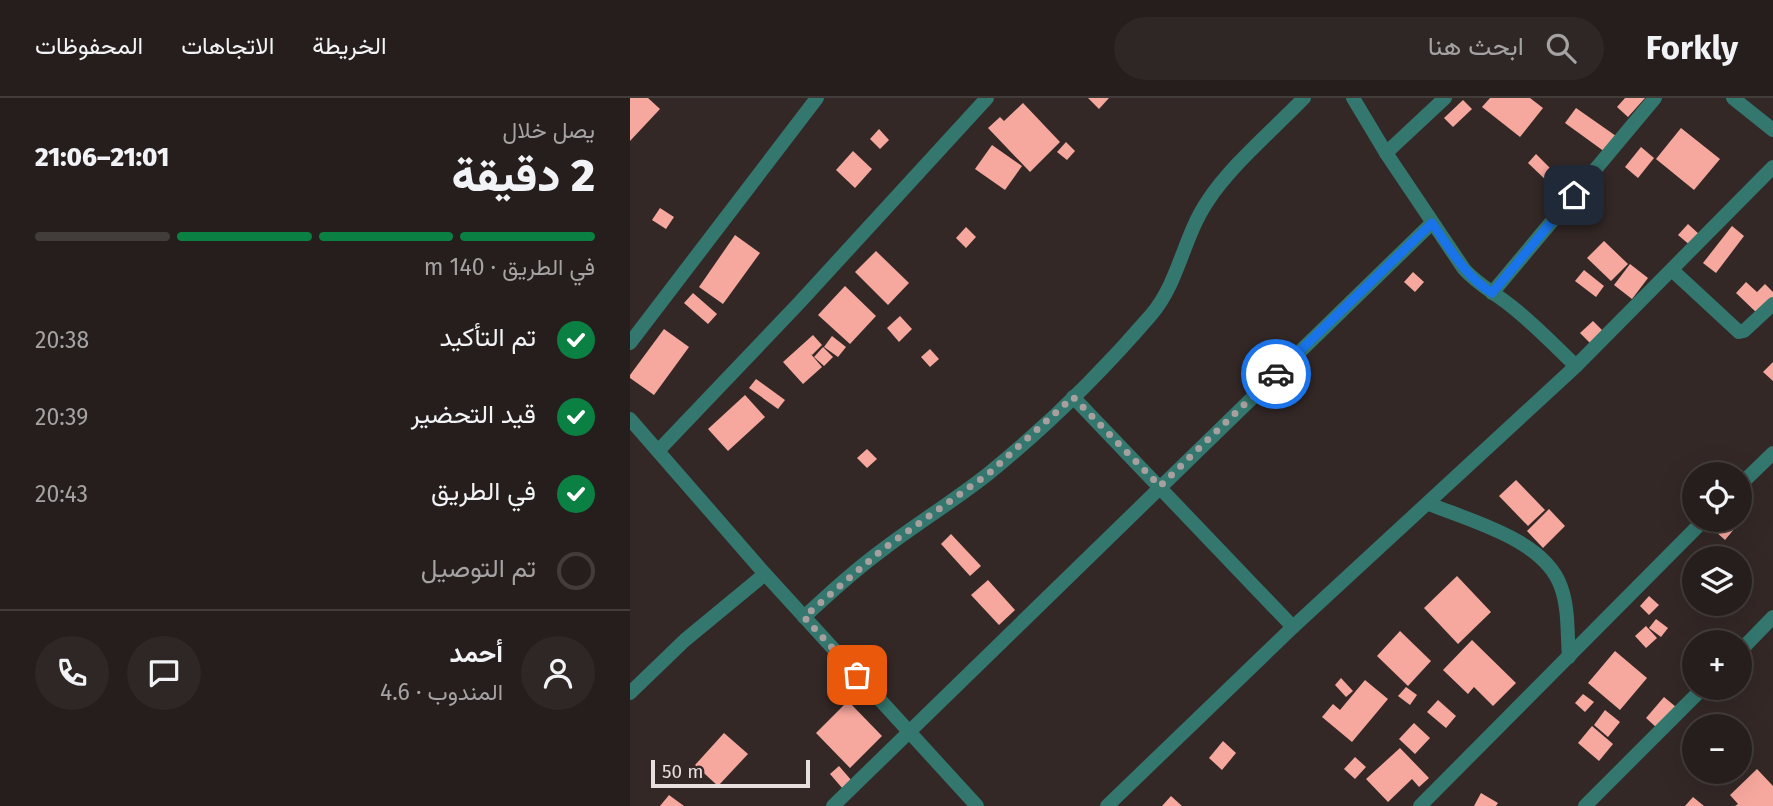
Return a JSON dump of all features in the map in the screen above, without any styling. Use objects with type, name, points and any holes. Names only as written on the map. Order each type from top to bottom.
[{"type":"street","points":[[630,343],[817,98]]},
{"type":"street","points":[[658,451],[987,98]]},
{"type":"street","points":[[804,617],[883,549],[988,474],[1073,397],[1166,296],[1199,215],[1224,180],[1304,98]]},
{"type":"street","points":[[1353,98],[1432,223],[1470,276],[1524,317],[1576,366]]},
{"type":"street","points":[[1386,153],[1445,98]]},
{"type":"street","points":[[1492,293],[1656,98]]},
{"type":"street","points":[[1733,98],[1773,130]]},
{"type":"street","points":[[1107,806],[1293,627],[1576,366],[1773,167]]},
{"type":"street","points":[[833,806],[1432,223]]},
{"type":"street","points":[[1672,270],[1739,332],[1744,331],[1773,304]]},
{"type":"street","points":[[1073,397],[1293,627]]},
{"type":"street","points":[[630,419],[765,574],[977,806]]},
{"type":"street","points":[[1752,473],[1773,453]]},
{"type":"street","points":[[1429,504],[1521,542],[1550,567],[1561,586],[1566,609],[1569,657]]},
{"type":"street","points":[[1420,806],[1692,532]]},
{"type":"street","points":[[630,693],[685,640],[765,574]]},
{"type":"street","points":[[1752,639],[1773,617]]},
{"type":"street","points":[[1585,806],[1691,700]]},
{"type":"building","points":[[630,98],[648,98],[660,109],[630,141]]},
{"type":"building","points":[[1088,98],[1109,98],[1099,109]]},
{"type":"building","points":[[1490,98],[1530,98],[1543,108],[1520,137],[1482,107]]},
{"type":"building","points":[[1625,98],[1645,98],[1628,117],[1617,107]]},
{"type":"building","points":[[1463,100],[1472,109],[1453,127],[1444,118]]},
{"type":"building","points":[[1023,103],[1060,142],[1030,172],[988,128],[1000,117],[1004,121]]},
{"type":"building","points":[[1576,108],[1616,136],[1605,152],[1565,123]]},
{"type":"building","points":[[1681,128],[1720,159],[1694,190],[1656,159]]},
{"type":"building","points":[[879,129],[889,140],[880,149],[870,139]]},
{"type":"building","points":[[1066,142],[1075,151],[1067,160],[1057,152]]},
{"type":"building","points":[[992,145],[1022,166],[1005,190],[975,169]]},
{"type":"building","points":[[1641,147],[1654,158],[1638,178],[1625,167]]},
{"type":"building","points":[[853,151],[872,169],[855,188],[836,170]]},
{"type":"building","points":[[1536,154],[1557,175],[1549,183],[1528,163]]},
{"type":"building","points":[[660,208],[674,217],[666,229],[652,220]]},
{"type":"building","points":[[1688,224],[1700,235],[1691,246],[1678,235]]},
{"type":"building","points":[[1732,226],[1744,236],[1716,273],[1703,263]]},
{"type":"building","points":[[966,227],[976,237],[966,248],[956,238]]},
{"type":"building","points":[[735,235],[760,253],[723,304],[699,287]]},
{"type":"building","points":[[1604,241],[1628,264],[1611,281],[1587,258]]},
{"type":"building","points":[[876,251],[909,283],[888,305],[855,272]]},
{"type":"building","points":[[1630,264],[1648,278],[1632,299],[1614,285]]},
{"type":"building","points":[[1584,270],[1604,286],[1596,297],[1575,281]]},
{"type":"building","points":[[1413,272],[1424,282],[1415,292],[1404,282]]},
{"type":"building","points":[[1746,282],[1757,292],[1765,284],[1773,292],[1773,298],[1758,314],[1736,293]]},
{"type":"building","points":[[845,286],[876,316],[850,344],[818,315]]},
{"type":"building","points":[[693,293],[717,314],[708,324],[684,303]]},
{"type":"building","points":[[900,316],[912,329],[899,342],[887,328]]},
{"type":"building","points":[[1593,321],[1603,331],[1590,343],[1580,333]]},
{"type":"building","points":[[664,329],[689,347],[654,395],[630,378],[630,375]]},
{"type":"building","points":[[813,335],[822,345],[812,355],[810,353],[822,367],[803,384],[783,362]]},
{"type":"building","points":[[832,336],[846,347],[838,357],[824,347]]},
{"type":"building","points":[[823,347],[833,357],[824,366],[814,357]]},
{"type":"building","points":[[930,349],[939,359],[930,367],[921,357]]},
{"type":"building","points":[[1773,362],[1773,381],[1763,372]]},
{"type":"building","points":[[756,379],[785,400],[778,409],[749,388]]},
{"type":"building","points":[[745,395],[765,417],[728,451],[708,429]]},
{"type":"building","points":[[867,449],[877,459],[867,468],[857,458]]},
{"type":"building","points":[[1516,480],[1545,510],[1528,526],[1499,496]]},
{"type":"building","points":[[1549,509],[1565,526],[1543,548],[1527,531]]},
{"type":"building","points":[[1716,532],[1732,532],[1725,540]]},
{"type":"building","points":[[951,534],[981,566],[970,576],[941,544]]},
{"type":"building","points":[[1457,576],[1491,612],[1458,644],[1424,608]]},
{"type":"building","points":[[988,580],[1015,610],[999,625],[971,595]]},
{"type":"building","points":[[1649,596],[1659,605],[1649,615],[1640,606]]},
{"type":"building","points":[[1656,619],[1668,628],[1661,637],[1649,628]]},
{"type":"building","points":[[1646,626],[1657,638],[1646,648],[1635,636]]},
{"type":"building","points":[[1400,631],[1431,661],[1408,686],[1377,656]]},
{"type":"building","points":[[1472,640],[1516,683],[1493,706],[1474,687],[1468,694],[1443,670]]},
{"type":"building","points":[[1615,651],[1647,678],[1620,710],[1588,683]]},
{"type":"building","points":[[1341,678],[1353,691],[1346,697],[1335,685]]},
{"type":"building","points":[[1365,680],[1388,699],[1352,742],[1322,717],[1333,704],[1340,710]]},
{"type":"building","points":[[1406,687],[1417,695],[1410,705],[1398,696]]},
{"type":"building","points":[[1583,694],[1594,702],[1585,712],[1575,703]]},
{"type":"building","points":[[1664,697],[1676,707],[1657,728],[1646,718]]},
{"type":"building","points":[[1438,700],[1456,716],[1446,728],[1427,712]]},
{"type":"building","points":[[848,701],[882,736],[850,768],[816,733]]},
{"type":"building","points":[[1605,710],[1620,722],[1608,737],[1594,725]]},
{"type":"building","points":[[1414,723],[1430,738],[1415,754],[1399,739]]},
{"type":"building","points":[[1592,726],[1613,744],[1599,761],[1578,743]]},
{"type":"building","points":[[724,733],[748,754],[718,786],[695,765]]},
{"type":"building","points":[[1223,741],[1236,753],[1222,770],[1209,758]]},
{"type":"building","points":[[1400,748],[1429,778],[1419,787],[1412,779],[1388,802],[1366,779]]},
{"type":"building","points":[[1355,757],[1366,767],[1355,779],[1344,769]]},
{"type":"building","points":[[839,766],[852,781],[843,789],[830,774]]},
{"type":"building","points":[[1757,769],[1773,786],[1773,806],[1735,806],[1738,804],[1730,795],[1741,784],[1752,784],[1752,774]]},
{"type":"building","points":[[1481,793],[1498,803],[1496,806],[1474,806]]},
{"type":"building","points":[[669,795],[684,806],[660,806]]},
{"type":"building","points":[[1171,796],[1182,806],[1162,806]]},
{"type":"building","points":[[1693,797],[1704,806],[1685,806]]},
{"type":"way so far","points":[[857,675],[804,617],[883,549],[988,474],[1073,397],[1160,486],[1276,374]]},
{"type":"route","points":[[1276,374],[1432,223],[1464,269],[1476,283],[1492,293],[1574,195]]}]
